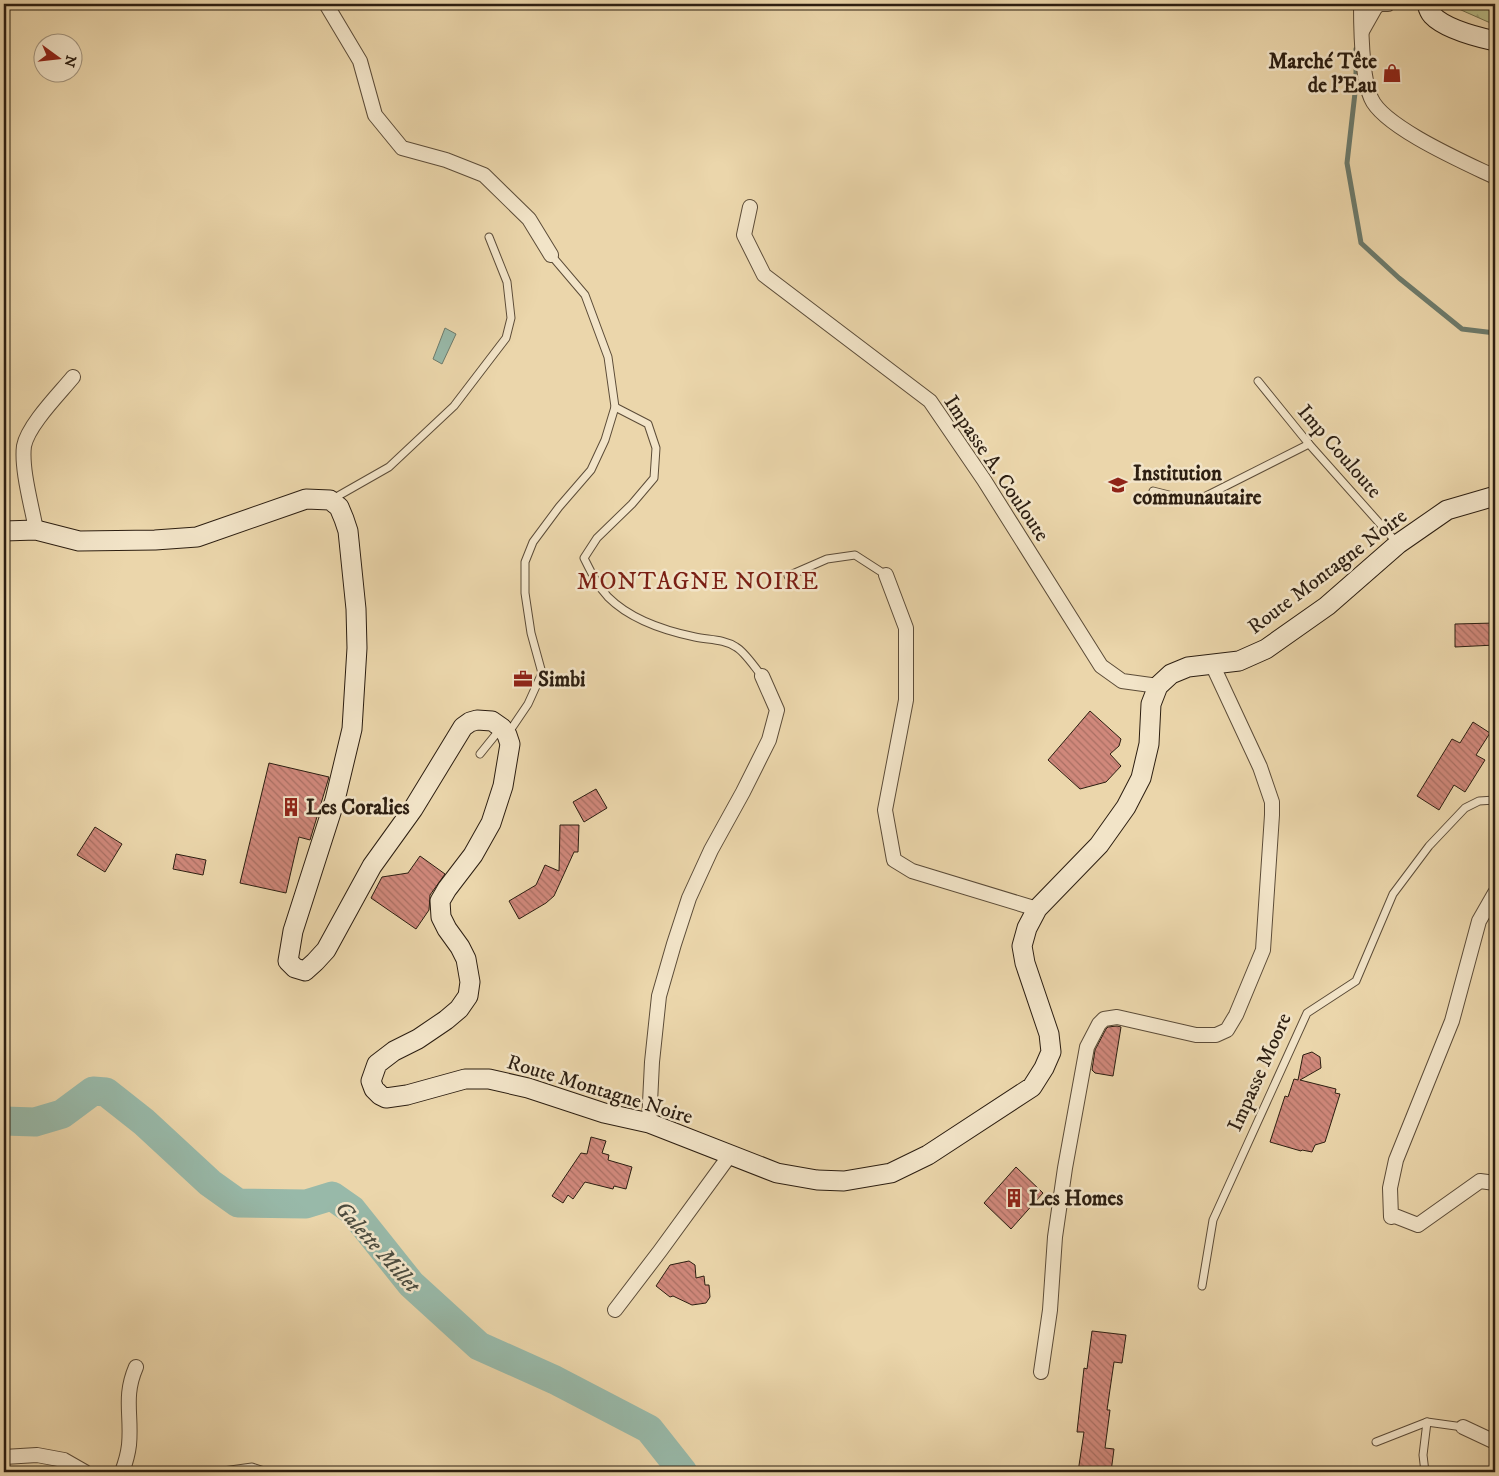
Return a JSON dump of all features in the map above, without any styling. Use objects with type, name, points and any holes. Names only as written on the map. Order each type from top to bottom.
[{"type":"street","points":[[326,4],[360,62],[374,115],[402,148],[446,160],[484,175],[529,220],[552,255]]},
{"type":"street","points":[[1361,4],[1362,31],[1370,94],[1374,105],[1411,135],[1495,177]]},
{"type":"street","points":[[1362,31],[1375,8],[1379,4],[1388,4]]},
{"type":"street","points":[[1425,7],[1440,22],[1474,36],[1495,41]]},
{"type":"street","name":"Impasse A. Couloute","points":[[750,207],[744,235],[764,275],[930,401],[984,480],[1102,666],[1122,681],[1158,686]]},
{"type":"street","points":[[36,530],[24,460],[25,444],[32,427],[73,377]]},
{"type":"street","name":"Route Montagne Noire","points":[[509,738],[503,786],[491,823],[473,854],[447,888],[440,901],[441,917],[466,959],[470,982],[468,996],[459,1009],[446,1020],[418,1039],[394,1051],[377,1064],[371,1081],[374,1089],[386,1098],[407,1095],[465,1079],[489,1079],[528,1088],[604,1113],[649,1123],[777,1173],[817,1180],[844,1181],[891,1173],[928,1155],[1032,1087],[1044,1068],[1051,1052],[1049,1034],[1025,962],[1022,946],[1027,928],[1037,909],[1099,845],[1126,806],[1141,778],[1149,744],[1151,704],[1158,686],[1171,674],[1188,667],[1239,661],[1266,649],[1327,606],[1398,544],[1447,510],[1495,496]]},
{"type":"street","points":[[4,531],[36,530],[79,541],[155,540],[197,537],[306,499],[330,500],[338,507],[348,531],[353,582],[357,648],[352,730],[334,800],[293,931],[288,961],[295,968],[305,971],[326,950],[372,866],[412,809],[463,726],[478,720],[492,721],[509,738]]},
{"type":"street","points":[[886,575],[906,628],[906,700],[885,810],[894,860],[912,871],[1037,909]]},
{"type":"street","points":[[1041,1372],[1050,1310],[1055,1237],[1065,1168],[1087,1047],[1099,1024],[1104,1019],[1117,1017],[1196,1035],[1216,1035],[1227,1030],[1236,1015],[1262,950],[1272,802],[1260,767],[1212,664]]},
{"type":"street","points":[[649,1123],[652,1062],[659,996],[674,944],[689,898],[711,850],[769,740],[777,710],[762,676]]},
{"type":"street","points":[[1495,893],[1479,921],[1452,1021],[1396,1160],[1390,1188],[1391,1217],[1395,1216],[1418,1225],[1480,1181],[1495,1183]]},
{"type":"street","points":[[615,1310],[730,1155]]},
{"type":"street","points":[[122,1472],[129,1444],[128,1398],[131,1379],[136,1366]]},
{"type":"street","points":[[1463,1427],[1495,1442]]},
{"type":"street","points":[[4,1457],[37,1455],[64,1460],[85,1472]]},
{"type":"lane","points":[[330,500],[389,467],[454,406],[506,338],[511,318],[507,282],[489,237]]},
{"type":"lane","points":[[480,754],[509,738],[528,704],[542,673],[531,633],[525,593],[525,562],[533,542],[559,506],[591,470],[605,440],[615,406],[608,357],[585,295],[552,255]]},
{"type":"lane","name":"Imp Couloute","points":[[1258,381],[1309,444],[1398,544]]},
{"type":"lane","points":[[615,406],[648,424],[656,448],[654,478],[632,504],[597,538],[584,558],[593,577],[609,598],[630,613],[659,627],[696,637],[718,640],[737,647],[762,676]]},
{"type":"lane","points":[[1153,491],[1186,499],[1204,497],[1309,444]]},
{"type":"lane","points":[[788,576],[827,558],[856,555],[886,575]]},
{"type":"lane","name":"Impasse Moore","points":[[1202,1286],[1213,1220],[1307,1013],[1356,981],[1392,894],[1429,846],[1464,808],[1478,801],[1495,800]]},
{"type":"lane","points":[[1376,1442],[1427,1422],[1463,1427]]},
{"type":"lane","points":[[1425,1472],[1423,1455],[1427,1422]]},
{"type":"lane","points":[[216,1472],[252,1467],[267,1472]]},
{"type":"green space","points":[[1451,4],[1495,4],[1495,25],[1452,6]]},
{"type":"shaded area","points":[[445,328],[456,334],[442,364],[433,359]]},
{"type":"building","points":[[1495,623],[1495,645],[1455,647],[1455,624]]},
{"type":"building","points":[[1090,711],[1121,739],[1119,746],[1110,754],[1121,766],[1106,782],[1080,789],[1048,760]]},
{"type":"building","points":[[1473,722],[1490,733],[1476,755],[1485,760],[1465,792],[1454,785],[1439,810],[1417,796],[1452,739],[1460,743]]},
{"type":"building","name":"Les Coralies","points":[[269,763],[329,777],[310,840],[299,837],[286,893],[240,883]]},
{"type":"building","points":[[596,789],[607,808],[584,822],[573,802]]},
{"type":"building","points":[[560,825],[579,825],[578,852],[574,852],[554,896],[519,919],[509,901],[536,885],[545,865],[559,871]]},
{"type":"building","points":[[95,827],[122,844],[105,872],[77,855]]},
{"type":"building","points":[[176,854],[206,860],[203,875],[173,869]]},
{"type":"building","points":[[420,856],[445,874],[430,895],[429,910],[416,929],[371,898],[382,877],[408,873]]},
{"type":"building","points":[[1117,1026],[1121,1027],[1113,1076],[1095,1073],[1092,1070],[1095,1050],[1106,1029]]},
{"type":"building","points":[[1312,1052],[1320,1057],[1321,1068],[1300,1080],[1336,1089],[1335,1093],[1340,1094],[1325,1142],[1315,1145],[1312,1152],[1301,1151],[1270,1142],[1285,1096],[1288,1097],[1294,1079],[1298,1080],[1303,1055]]},
{"type":"building","points":[[591,1137],[606,1141],[602,1153],[609,1155],[608,1160],[632,1167],[626,1189],[614,1186],[613,1189],[585,1182],[573,1199],[568,1195],[563,1203],[552,1196],[581,1153],[587,1154]]},
{"type":"building","name":"Les Homes","points":[[1016,1167],[1043,1193],[1011,1229],[984,1203]]},
{"type":"building","points":[[689,1261],[695,1265],[696,1278],[704,1276],[705,1285],[709,1285],[710,1297],[706,1303],[692,1305],[673,1296],[670,1297],[656,1286],[670,1265]]},
{"type":"building","points":[[1092,1331],[1126,1335],[1122,1363],[1114,1362],[1107,1410],[1110,1410],[1105,1448],[1114,1449],[1111,1472],[1078,1472],[1084,1432],[1077,1432],[1084,1368],[1087,1369]]},
{"type":"waterway","points":[[1356,49],[1356,84],[1347,163],[1361,243],[1399,278],[1462,329],[1495,333]]},
{"type":"waterway","name":"Galette Millet","points":[[4,1121],[35,1122],[62,1114],[93,1091],[106,1092],[144,1122],[210,1183],[238,1203],[306,1204],[332,1196],[352,1210],[411,1284],[479,1346],[555,1380],[649,1429],[683,1472]]},
{"type":"place","name":"Marché Tête de l'Eau","points":[[1392,73]]},
{"type":"place","name":"Institution communautaire","points":[[1118,485]]},
{"type":"place","name":"Simbi","points":[[523,679]]},
{"type":"place","name":"Les Coralies","points":[[291,807]]},
{"type":"place","name":"Les Homes","points":[[1014,1198]]},
{"type":"district","name":"MONTAGNE NOIRE","points":[[698,581]]}]
